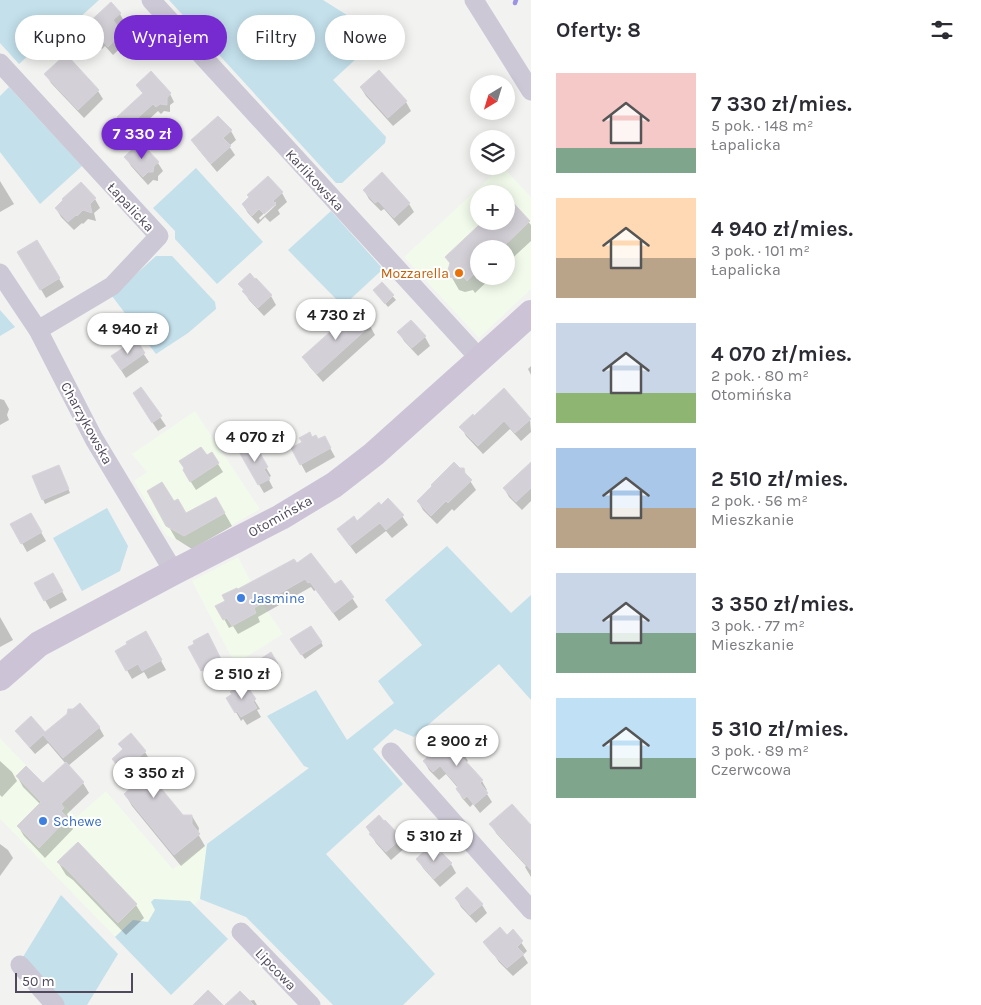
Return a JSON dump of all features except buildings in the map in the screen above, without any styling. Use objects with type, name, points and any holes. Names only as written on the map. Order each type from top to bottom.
[{"type":"street","name":"Karlikowska","points":[[150,0],[480,359]]},
{"type":"street","points":[[474,0],[531,91]]},
{"type":"street","name":"Łapalicka","points":[[0,63],[159,236],[112,286],[38,330]]},
{"type":"street","name":"Charzykowska","points":[[0,273],[38,330],[94,439],[174,572]]},
{"type":"street","name":"Otomińska","points":[[0,678],[39,644],[282,517],[334,485],[374,454],[531,313]]},
{"type":"street","points":[[391,752],[531,910]]},
{"type":"street","name":"Lipcowa","points":[[241,932],[312,1005]]},
{"type":"street","points":[[20,965],[54,1005]]},
{"type":"shaded area","points":[[0,0],[99,0],[82,15],[15,15],[15,60],[0,43]]},
{"type":"shaded area","points":[[169,0],[323,0],[347,15],[325,15],[325,60],[355,60],[333,80],[386,137],[385,143],[342,183],[336,183],[224,60],[227,60],[227,15],[183,15]]},
{"type":"shaded area","points":[[15,60],[23,60],[19,64]]},
{"type":"shaded area","points":[[9,87],[82,166],[40,204],[0,152],[0,96]]},
{"type":"shaded area","points":[[196,168],[263,242],[217,284],[175,239],[175,231],[153,208]]},
{"type":"shaded area","points":[[492,175],[510,175],[531,197],[531,289],[479,338],[404,257],[470,196],[470,230],[515,230],[515,185],[482,185]]},
{"type":"shaded area","points":[[331,211],[383,269],[343,306],[288,250]]},
{"type":"shaded area","points":[[156,256],[172,256],[215,302],[216,309],[188,333],[156,354],[112,296]]},
{"type":"shaded area","points":[[0,310],[15,327],[0,336]]},
{"type":"shaded area","points":[[195,411],[260,509],[193,548],[166,535],[134,481],[147,472],[132,454]]},
{"type":"shaded area","points":[[107,508],[128,546],[120,571],[82,591],[53,538]]},
{"type":"shaded area","points":[[447,546],[511,613],[531,595],[531,700],[499,664],[414,737],[395,729],[373,749],[403,784],[326,854],[435,974],[403,1005],[333,1005],[246,917],[200,899],[207,844],[309,768],[304,766],[267,716],[316,690],[347,740],[394,703],[378,681],[422,645],[385,600]]},
{"type":"shaded area","points":[[238,557],[262,603],[283,634],[235,664],[192,581]]},
{"type":"shaded area","points":[[0,738],[76,817],[106,791],[173,869],[207,844],[200,899],[194,905],[190,901],[155,910],[148,922],[133,920],[115,937],[0,819]]},
{"type":"shaded area","points":[[61,895],[118,954],[87,1005],[64,1005],[23,957]]},
{"type":"shaded area","points":[[154,899],[190,901],[228,939],[171,995],[115,937],[133,920],[148,922],[155,910],[151,902]]},
{"type":"place","name":"Mozzarella","points":[[459,273]]},
{"type":"place","name":"Jasmine","points":[[241,598]]},
{"type":"place","name":"Schewe","points":[[43,821]]}]
